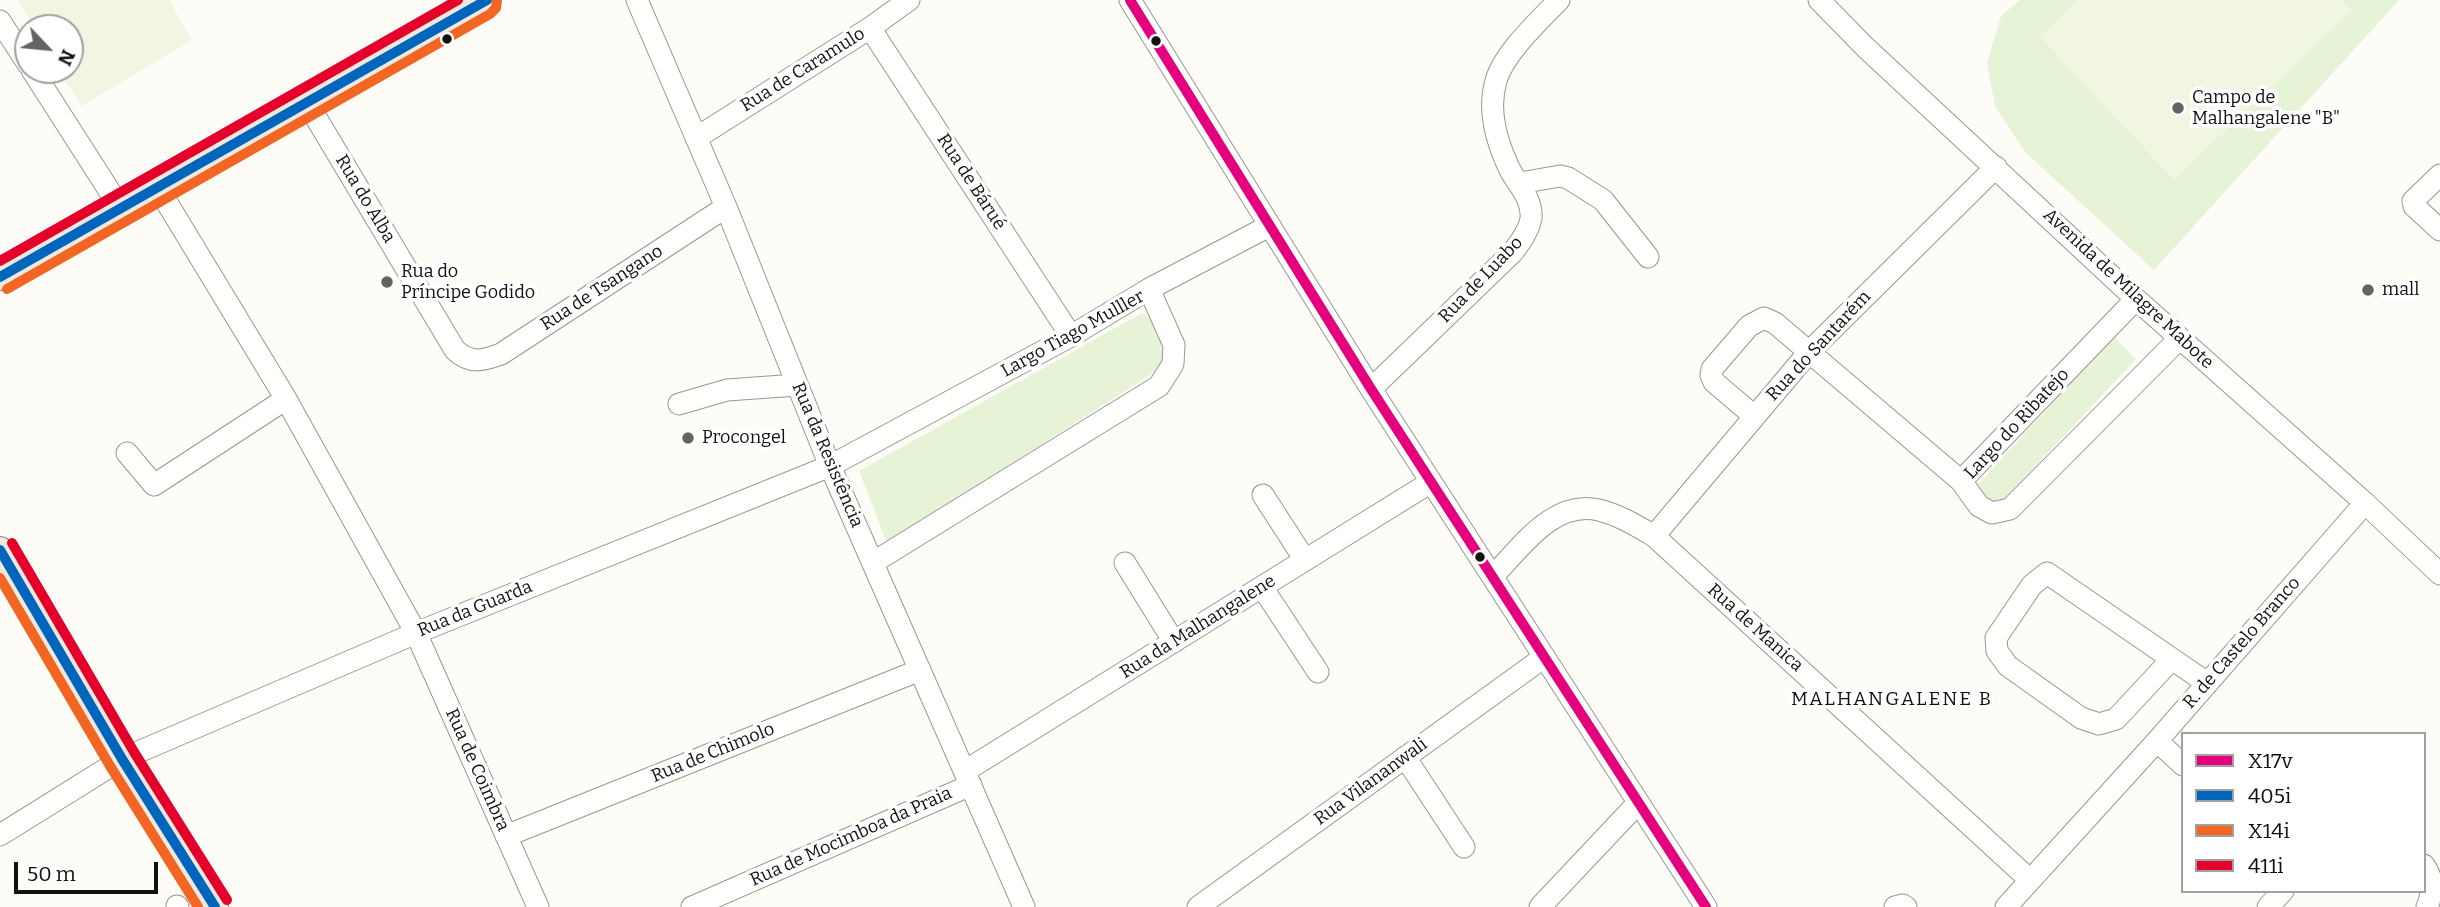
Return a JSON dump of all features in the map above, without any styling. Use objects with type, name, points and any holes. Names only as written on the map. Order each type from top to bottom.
[{"type":"main road","points":[[0,277],[484,1]]},
{"type":"main road","points":[[0,550],[122,759],[215,907]]},
{"type":"street","name":"Rua da Resistência","points":[[637,0],[726,207],[830,466],[1024,907]]},
{"type":"street","name":"Rua de Caramulo","points":[[696,138],[870,28],[909,0]]},
{"type":"street","points":[[1130,0],[1477,556],[1493,576],[1706,907]]},
{"type":"street","name":"Rua de Luabo","points":[[1371,389],[1513,252],[1526,234],[1531,216],[1528,200],[1511,172],[1499,143],[1492,103],[1496,79],[1509,57],[1559,0]]},
{"type":"street","name":"Avenida de Milagre Mabote","points":[[1819,0],[1865,47],[2136,299],[2365,503],[2440,574]]},
{"type":"street","points":[[0,21],[14,42]]},
{"type":"street","name":"Rua de Bárué","points":[[870,28],[1071,336]]},
{"type":"street","points":[[41,84],[121,209]]},
{"type":"street","name":"Rua do Alba","points":[[306,101],[455,350],[474,362]]},
{"type":"street","name":"Rua do Santarém","points":[[1654,536],[1809,352],[1996,167]]},
{"type":"street","points":[[2440,174],[2413,201],[2414,206],[2440,230]]},
{"type":"street","points":[[1520,183],[1560,176],[1568,178],[1603,200],[1648,257]]},
{"type":"street","points":[[158,188],[286,399],[416,633]]},
{"type":"street","name":"Rua de Tsangano","points":[[474,362],[501,354],[726,207]]},
{"type":"street","points":[[1149,289],[1269,226]]},
{"type":"street","name":"Largo Tiago Mulller","points":[[830,466],[1071,336],[1149,289],[1174,345],[1173,364],[1159,386],[874,562]]},
{"type":"street","name":"Largo do Ribatejo","points":[[2136,299],[1961,481],[1979,506],[1992,513],[2010,509],[2180,338]]},
{"type":"street","points":[[1754,416],[1714,382],[1711,375],[1712,369],[1749,326],[1758,319],[1770,319],[1961,481]]},
{"type":"street","points":[[680,404],[727,390],[797,385]]},
{"type":"street","points":[[127,453],[154,485],[286,399]]},
{"type":"street","name":"Rua da Guarda","points":[[0,835],[122,759],[416,633],[830,466]]},
{"type":"street","name":"Rua da Malhangalene","points":[[968,778],[1174,642],[1431,482]]},
{"type":"street","points":[[1263,495],[1305,560]]},
{"type":"street","name":"R. de Castelo Branco","points":[[2006,907],[2157,741],[2365,503]]},
{"type":"street","name":"Rua de Manica","points":[[1493,576],[1546,522],[1563,513],[1597,509],[1620,517],[1654,536],[2030,880]]},
{"type":"street","points":[[1125,563],[1174,642]]},
{"type":"street","points":[[2171,660],[2116,719],[2099,724],[2081,718],[2008,666],[1997,651],[1996,638],[2032,585],[2047,573],[2207,683]]},
{"type":"street","points":[[1262,587],[1318,672]]},
{"type":"street","name":"Rua de Coimbra","points":[[416,633],[538,907]]},
{"type":"street","name":"Rua Vilananwali","points":[[1198,907],[1544,658]]},
{"type":"street","name":"Rua de Chimolo","points":[[506,836],[920,670]]},
{"type":"street","points":[[2157,741],[2181,763]]},
{"type":"street","points":[[1405,757],[1464,847]]},
{"type":"street","name":"Rua de Mocimboa da Praia","points":[[692,907],[968,778]]},
{"type":"street","points":[[1540,907],[1638,803]]},
{"type":"street","points":[[2426,870],[2431,881],[2432,894],[2427,907]]},
{"type":"street","points":[[2268,907],[2281,893]]},
{"type":"street","points":[[1895,907],[1906,907]]},
{"type":"green space","points":[[18,0],[169,0],[192,40],[81,106],[68,84],[84,84],[84,14],[26,14]]},
{"type":"green space","points":[[2020,0],[2399,0],[2154,270],[2025,152],[1995,106],[1987,63],[2001,16]]},
{"type":"green space","name":"Campo de Malhangalene \"B\"","points":[[2078,0],[2342,0],[2352,10],[2174,180],[2040,37]]},
{"type":"green space","points":[[1142,313],[1160,327],[1171,356],[1161,368],[887,543],[859,471]]},
{"type":"green space","points":[[2113,336],[2136,359],[2002,502],[1991,504],[1976,487]]},
{"type":"transit line","name":"411i","points":[[0,261],[458,0]]},
{"type":"transit line","name":"405i","points":[[0,277],[487,0]]},
{"type":"transit line","name":"X14i","points":[[7,289],[490,14],[496,8],[497,0]]},
{"type":"transit line","name":"X17v","points":[[1130,0],[1371,389],[1706,907]]},
{"type":"transit line","name":"411i","points":[[12,543],[134,752],[227,900]]},
{"type":"transit line","name":"405i","points":[[0,550],[122,759],[215,907]]},
{"type":"transit line","name":"X14i","points":[[0,578],[110,766],[198,907]]},
{"type":"place","name":"Campo de Malhangalene \"B\"","points":[[2178,108]]},
{"type":"place","name":"Rua do Príncipe Godido","points":[[387,282]]},
{"type":"place","name":"mall","points":[[2368,290]]},
{"type":"place","name":"Procongel","points":[[688,438]]},
{"type":"district","name":"MALHANGALENE B","points":[[1892,700]]}]
